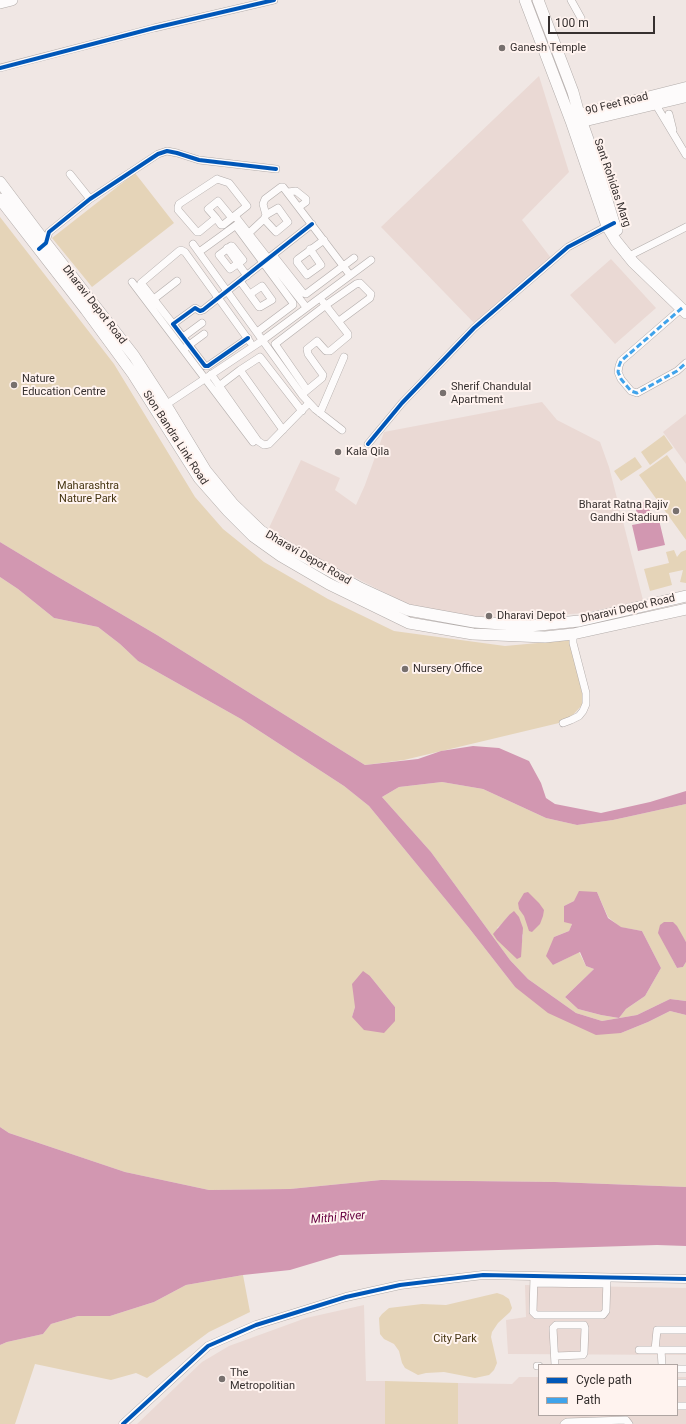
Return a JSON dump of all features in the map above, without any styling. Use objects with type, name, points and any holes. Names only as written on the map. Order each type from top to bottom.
[{"type":"main road","points":[[0,3],[12,0]]},
{"type":"main road","name":"Sant Rohidas Marg","points":[[525,0],[541,44],[590,145],[610,224],[616,241],[633,262],[664,287]]},
{"type":"main road","name":"Sant Rohidas Marg","points":[[538,0],[573,92],[577,119]]},
{"type":"main road","points":[[541,44],[554,39]]},
{"type":"main road","name":"90 Feet Road","points":[[577,119],[653,100],[686,87]]},
{"type":"main road","name":"90 Feet Road","points":[[653,100],[686,97]]},
{"type":"main road","name":"Dharavi Depot Road","points":[[0,182],[42,246],[134,356],[161,408],[206,471],[233,504],[261,531],[360,588],[408,610],[474,622],[530,626],[579,621],[683,597]]},
{"type":"main road","points":[[0,199],[42,246]]},
{"type":"main road","name":"Sant Rohidas Marg","points":[[610,224],[633,254],[685,309]]},
{"type":"main road","name":"Sion Bandra Link Road","points":[[161,408],[199,478],[228,511],[253,536],[265,546],[329,584],[409,623],[473,634],[545,637],[573,634],[684,610]]},
{"type":"main road","points":[[683,597],[684,610]]},
{"type":"street","points":[[0,68],[154,28],[274,0]]},
{"type":"street","points":[[572,0],[582,18]]},
{"type":"street","points":[[653,100],[671,127],[686,155]]},
{"type":"street","points":[[669,114],[671,127]]},
{"type":"street","points":[[42,246],[48,232],[90,199],[158,154],[167,151],[199,160],[276,169]]},
{"type":"street","points":[[70,174],[90,199]]},
{"type":"street","points":[[216,218],[197,232],[178,210],[178,207],[185,200],[217,179],[229,183],[246,204],[246,208],[233,217],[222,225],[216,218],[208,209],[218,201],[233,217],[258,251],[276,268],[306,307]]},
{"type":"street","points":[[249,233],[265,217],[263,204],[266,199],[283,187],[350,275]]},
{"type":"street","points":[[238,224],[249,233],[258,251]]},
{"type":"street","points":[[199,252],[238,224]]},
{"type":"street","points":[[173,324],[195,308],[200,311],[203,310],[312,224]]},
{"type":"street","points":[[368,444],[402,404],[474,328],[568,247],[610,224]]},
{"type":"street","points":[[633,254],[686,227]]},
{"type":"street","points":[[310,250],[324,240]]},
{"type":"street","points":[[193,244],[257,332],[304,393]]},
{"type":"street","points":[[238,264],[229,268],[220,254],[227,248],[247,276]]},
{"type":"street","points":[[253,346],[185,252],[181,250],[179,251],[141,282],[151,302],[208,376],[253,442]]},
{"type":"street","points":[[293,290],[307,294],[354,258]]},
{"type":"street","points":[[161,408],[263,340],[371,260]]},
{"type":"street","points":[[151,302],[177,281]]},
{"type":"street","points":[[240,281],[250,294]]},
{"type":"street","points":[[132,282],[173,324],[183,337],[186,347],[203,365],[207,366],[248,338]]},
{"type":"street","points":[[339,321],[370,298],[371,294],[361,284],[358,283],[326,305],[275,344],[309,403],[342,430]]},
{"type":"street","points":[[257,332],[293,305],[293,290]]},
{"type":"street","points":[[304,393],[322,378],[323,375],[308,354],[307,349],[317,341],[326,351],[330,351],[348,336],[339,321],[319,298]]},
{"type":"street","points":[[685,309],[621,361],[618,372],[621,379],[630,390],[637,394],[677,371],[686,363]]},
{"type":"street","points":[[183,337],[202,323]]},
{"type":"street","points":[[186,347],[204,334]]},
{"type":"street","points":[[219,386],[260,357],[302,411]]},
{"type":"street","points":[[320,413],[344,357]]},
{"type":"street","points":[[240,370],[283,430]]},
{"type":"street","points":[[208,376],[219,386],[261,444],[264,445],[269,444],[309,403]]},
{"type":"street","points":[[563,723],[579,716],[586,704],[586,693],[573,643],[573,634]]},
{"type":"street","points":[[123,1424],[208,1346],[256,1325],[346,1296],[400,1285],[483,1275],[534,1280],[686,1280]]},
{"type":"street","points":[[534,1280],[533,1312],[536,1315],[603,1315],[606,1311],[607,1281]]},
{"type":"street","points":[[555,1356],[583,1355],[585,1334],[584,1325],[555,1326],[553,1328],[555,1364]]},
{"type":"street","points":[[662,1364],[658,1350],[657,1330],[686,1330]]},
{"type":"street","points":[[639,1350],[686,1350]]},
{"type":"street","points":[[564,1424],[567,1422],[596,1423],[626,1420],[629,1424]]},
{"type":"shaded area","points":[[539,76],[569,172],[522,220],[551,258],[477,326],[381,227]]},
{"type":"shaded area","points":[[611,259],[656,308],[615,344],[570,295]]},
{"type":"shaded area","points":[[542,402],[557,420],[600,442],[609,467],[643,600],[585,613],[513,618],[467,617],[407,604],[311,555],[268,530],[301,460],[340,478],[335,490],[356,505],[365,485],[384,432]]},
{"type":"shaded area","points":[[686,414],[686,464],[663,432]]},
{"type":"shaded area","points":[[525,1285],[686,1288],[686,1355],[508,1354],[506,1320],[526,1317]]},
{"type":"shaded area","points":[[364,1305],[366,1381],[385,1381],[385,1424],[137,1424],[202,1362],[229,1346],[306,1318]]},
{"type":"shaded area","points":[[519,1377],[538,1377],[538,1416],[678,1416],[678,1377],[686,1377],[686,1424],[458,1424],[458,1383],[512,1384]]},
{"type":"green space","points":[[135,173],[174,223],[92,287],[52,238]]},
{"type":"green space","name":"Maharashtra Nature Park","points":[[0,217],[114,364],[195,497],[223,529],[264,562],[328,599],[394,631],[505,646],[571,640],[584,703],[571,717],[559,723],[404,760],[365,765],[157,635],[0,542]]},
{"type":"green space","points":[[664,435],[673,448],[650,465],[641,452]]},
{"type":"green space","name":"Bharat Ratna Rajiv Gandhi Stadium","points":[[667,455],[686,482],[686,540],[639,475]]},
{"type":"green space","points":[[635,457],[642,467],[621,481],[614,471]]},
{"type":"green space","points":[[674,550],[677,557],[681,552],[686,550],[686,583],[680,582],[683,570],[669,573],[672,585],[650,591],[644,569],[669,563],[666,552]]},
{"type":"green space","points":[[0,577],[18,589],[54,618],[98,627],[120,644],[138,661],[241,719],[344,786],[369,806],[469,928],[515,987],[621,1033],[670,1011],[686,1015],[686,1187],[555,1182],[381,1180],[290,1189],[209,1190],[125,1172],[9,1133],[0,1127]],"holes":[[[370,976],[395,1007],[352,1017],[355,1007]]]},
{"type":"green space","points":[[442,782],[483,789],[546,818],[577,825],[613,820],[686,804],[686,942],[683,938],[667,949],[677,968],[683,967],[686,962],[686,1001],[670,999],[637,1015],[602,1021],[576,1013],[528,979],[510,960],[431,852],[382,797],[399,787]],"holes":[[[597,892],[608,917],[620,927],[642,931],[661,968],[645,996],[626,1009],[619,1018],[578,1009],[565,997],[594,969],[586,966],[579,952],[553,965],[554,937],[569,931],[572,924],[564,906]],[[509,915],[523,935],[521,946],[497,928]]]},
{"type":"green space","points":[[243,1275],[250,1312],[209,1332],[147,1378],[136,1373],[111,1380],[35,1364],[15,1424],[0,1424],[0,1345],[43,1334],[51,1324],[78,1316],[110,1316],[154,1302],[186,1285]]},
{"type":"green space","name":"City Park","points":[[497,1293],[509,1299],[512,1308],[492,1332],[491,1337],[497,1363],[494,1370],[489,1375],[475,1378],[444,1372],[418,1375],[405,1368],[399,1351],[394,1344],[384,1339],[380,1334],[379,1318],[389,1308],[422,1304],[446,1305]]},
{"type":"green space","points":[[385,1381],[458,1383],[458,1424],[385,1424]]},
{"type":"water","points":[[646,501],[650,511],[648,514],[637,515],[635,505]]},
{"type":"water","points":[[659,520],[665,545],[638,551],[632,525]]},
{"type":"water","points":[[0,542],[157,635],[365,765],[418,759],[441,751],[473,746],[499,748],[529,761],[541,783],[546,798],[555,804],[601,813],[650,802],[686,791],[686,804],[613,820],[577,825],[546,818],[483,789],[442,782],[399,787],[382,797],[431,852],[510,960],[528,979],[576,1013],[602,1021],[637,1015],[670,999],[686,1001],[686,1015],[670,1011],[621,1033],[596,1035],[548,1013],[515,987],[469,928],[369,806],[344,786],[241,719],[138,661],[120,644],[98,627],[54,618],[18,589],[0,577]]},
{"type":"water","points":[[579,891],[597,892],[608,918],[621,927],[642,931],[661,968],[645,996],[626,1009],[619,1018],[578,1009],[565,997],[594,969],[586,966],[580,952],[553,965],[546,956],[554,937],[569,931],[572,924],[564,922],[564,906],[574,901]]},
{"type":"water","points":[[528,892],[544,910],[540,924],[532,932],[529,931],[524,916],[519,909],[518,903],[524,893]]},
{"type":"water","points":[[514,911],[519,917],[523,928],[521,957],[517,959],[497,940],[493,934]]},
{"type":"water","points":[[664,922],[673,922],[686,942],[686,962],[683,967],[677,968],[658,933],[660,925]]},
{"type":"water","points":[[363,971],[370,976],[395,1007],[395,1021],[384,1033],[364,1030],[352,1017],[355,1007],[352,984]]},
{"type":"water","name":"Mithi River","points":[[0,1127],[9,1133],[125,1172],[209,1190],[290,1189],[381,1180],[555,1182],[686,1187],[686,1246],[657,1245],[340,1255],[290,1270],[243,1275],[186,1285],[154,1302],[110,1316],[78,1316],[51,1324],[43,1334],[0,1345]]},
{"type":"marked path","points":[[682,308],[621,361],[618,372],[621,379],[631,391],[637,393],[677,371],[686,363]]},
{"type":"cycle path","points":[[0,68],[154,28],[274,0]]},
{"type":"cycle path","points":[[39,249],[46,243],[49,232],[90,199],[158,154],[167,151],[199,160],[276,169]]},
{"type":"cycle path","points":[[368,444],[402,403],[474,328],[568,247],[614,223]]},
{"type":"cycle path","points":[[248,338],[208,366],[205,366],[173,324],[195,308],[200,311],[203,310],[312,224]]},
{"type":"cycle path","points":[[123,1424],[208,1346],[256,1325],[346,1297],[400,1285],[483,1275],[686,1279]]},
{"type":"place","name":"Ganesh Temple","points":[[502,48]]},
{"type":"place","name":"Nature Education Centre","points":[[14,385]]},
{"type":"place","name":"Sherif Chandulal Apartment","points":[[443,393]]},
{"type":"place","name":"Kala Qila","points":[[338,452]]},
{"type":"place","name":"Bharat Ratna Rajiv Gandhi Stadium","points":[[676,511]]},
{"type":"place","name":"Dharavi Depot","points":[[489,616]]},
{"type":"place","name":"Nursery Office","points":[[405,669]]},
{"type":"place","name":"The Metropolitian","points":[[222,1379]]}]
